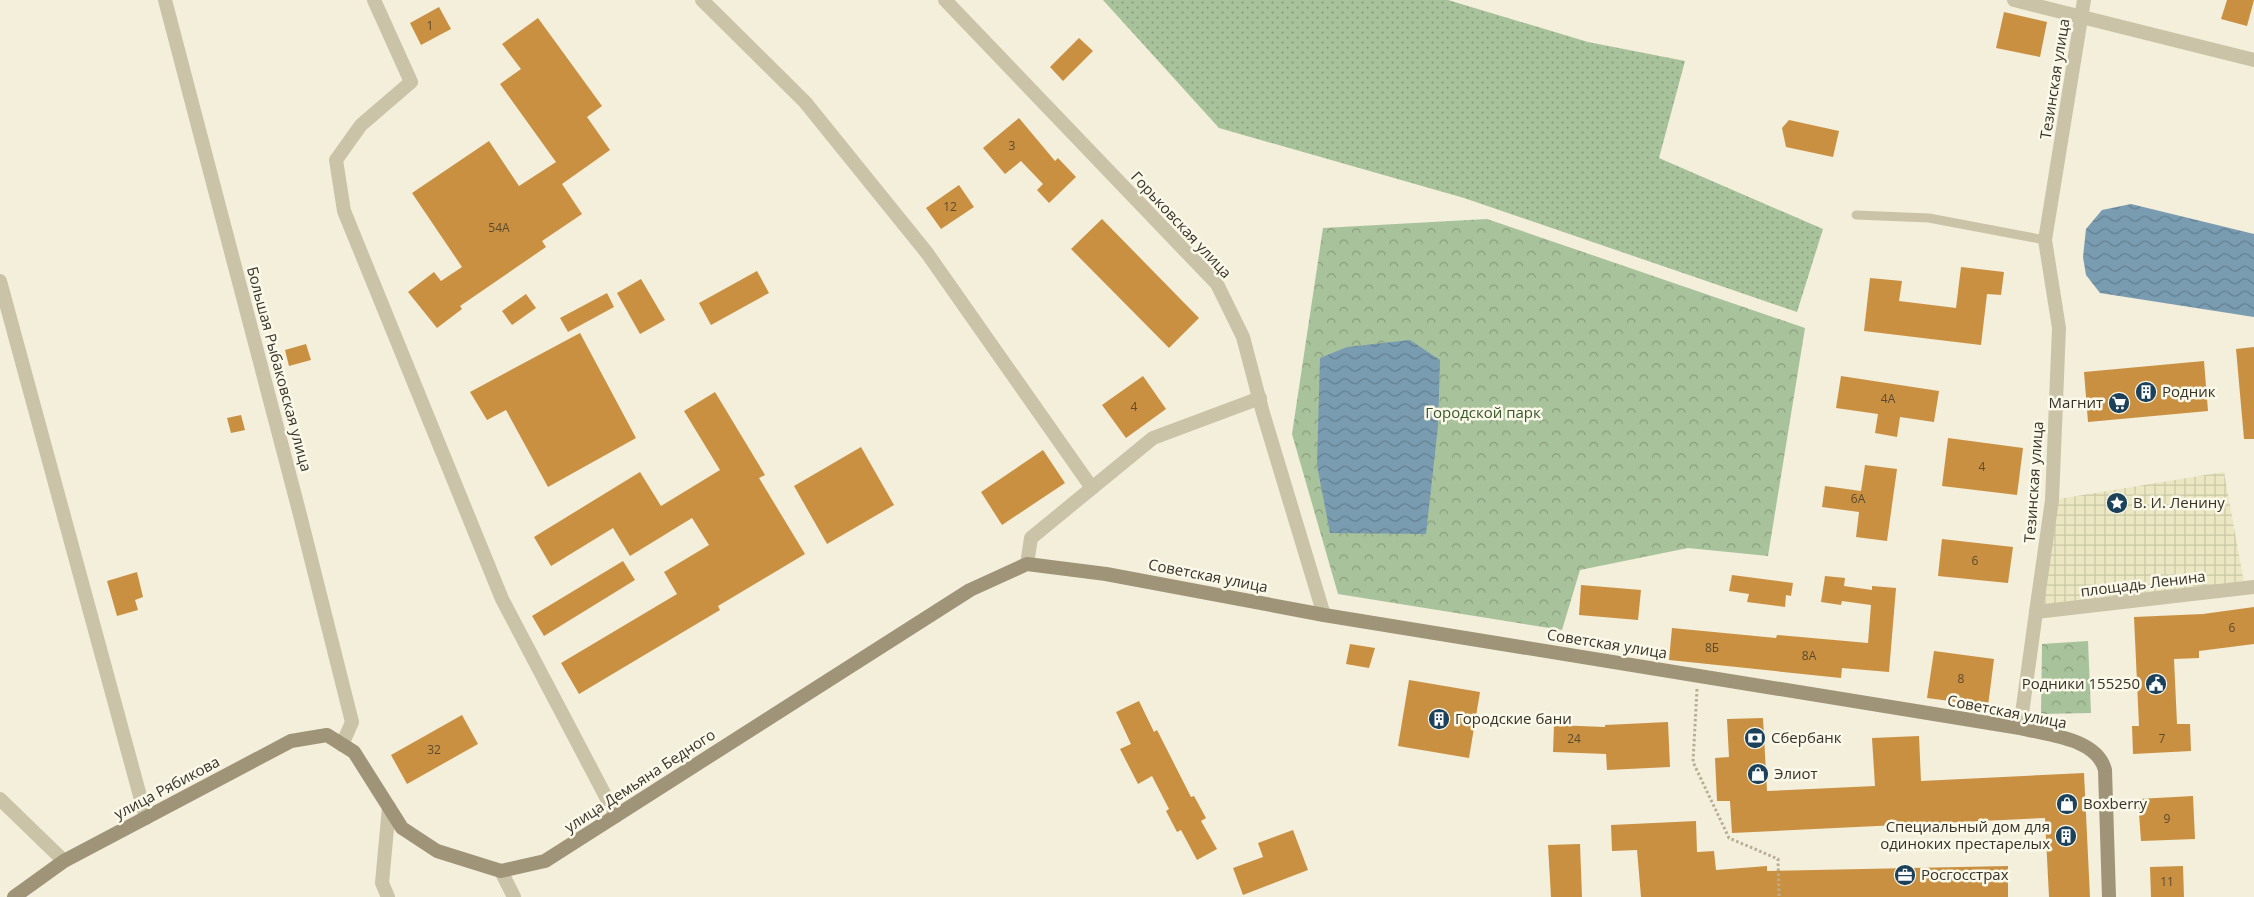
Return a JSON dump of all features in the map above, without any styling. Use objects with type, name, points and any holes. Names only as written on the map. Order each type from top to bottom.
[{"type":"main road","name":"улица Демьяна Бедного","points":[[342,745],[354,752],[402,828],[436,851],[501,871],[545,861],[970,590],[1028,564]]},
{"type":"main road","name":"Советская улица","points":[[1028,564],[1106,574],[1324,615],[2020,728],[2074,742],[2094,752],[2102,760],[2109,897]]},
{"type":"main road","name":"улица Рябикова","points":[[14,897],[64,861],[291,741],[327,736],[342,745]]},
{"type":"street","name":"Большая Рыбаковская улица","points":[[166,0],[302,520],[352,722],[342,745]]},
{"type":"street","points":[[374,0],[411,82],[361,125],[336,160],[344,211],[502,598],[616,816]]},
{"type":"street","points":[[702,0],[805,102],[928,253],[1092,488]]},
{"type":"street","name":"Горьковская улица","points":[[945,0],[1217,284],[1243,337],[1324,615]]},
{"type":"street","points":[[2014,0],[2254,60]]},
{"type":"street","name":"Тезинская улица","points":[[2020,728],[2052,500],[2059,328],[2045,240],[2084,0]]},
{"type":"street","points":[[0,281],[146,818]]},
{"type":"street","points":[[1028,564],[1031,538],[1153,438],[1260,398]]},
{"type":"street","name":"площадь Ленина","points":[[2036,612],[2254,587]]},
{"type":"street","points":[[0,798],[64,861]]},
{"type":"street","points":[[388,897],[382,883],[389,807]]},
{"type":"street","points":[[501,871],[514,897]]},
{"type":"lane","points":[[1856,216],[1929,218],[2045,240]]},
{"type":"path","points":[[1698,676],[1693,762],[1729,838],[1778,858],[1779,897]]},
{"type":"green space","points":[[1103,0],[1448,0],[1588,42],[1685,61],[1659,158],[1823,229],[1797,312],[1464,198],[1219,128]]},
{"type":"green space","name":"Городской парк","points":[[1487,219],[1805,328],[1768,556],[1688,548],[1580,570],[1562,630],[1338,594],[1292,434],[1323,228]]},
{"type":"green space","points":[[2088,641],[2091,713],[2041,714],[2042,644]]},
{"type":"shaded area","points":[[2224,472],[2245,588],[2036,612],[2052,500]]},
{"type":"water","points":[[2131,204],[2254,234],[2254,317],[2100,293],[2086,275],[2083,257],[2086,229],[2102,210]]},
{"type":"water","points":[[1410,340],[1440,360],[1438,426],[1426,534],[1330,533],[1317,465],[1320,358],[1347,347]]},
{"type":"building","points":[[2227,0],[2254,0],[2247,26],[2221,19]]},
{"type":"building","points":[[439,7],[451,29],[421,45],[410,23]]},
{"type":"building","points":[[2004,12],[2047,22],[2040,57],[1996,48]]},
{"type":"building","points":[[538,18],[602,106],[587,117],[610,150],[562,184],[582,214],[542,241],[546,247],[460,306],[462,309],[437,328],[408,292],[434,272],[441,281],[462,267],[412,193],[489,141],[519,186],[556,162],[500,84],[521,69],[502,44]]},
{"type":"building","points":[[1079,38],[1093,51],[1063,81],[1050,67]]},
{"type":"building","points":[[1019,118],[1055,161],[1058,158],[1076,177],[1049,203],[1037,190],[1043,184],[1021,161],[1005,174],[983,148]]},
{"type":"building","points":[[1789,120],[1839,131],[1833,157],[1786,147],[1782,128]]},
{"type":"building","points":[[959,185],[974,207],[941,229],[926,208]]},
{"type":"building","points":[[1102,219],[1199,318],[1169,348],[1071,249]]},
{"type":"building","points":[[1961,267],[2004,272],[2001,295],[1987,294],[1981,345],[1864,331],[1870,278],[1902,281],[1899,301],[1956,308]]},
{"type":"building","points":[[757,271],[769,293],[711,325],[699,303]]},
{"type":"building","points":[[641,279],[665,320],[640,334],[617,293]]},
{"type":"building","points":[[607,293],[614,307],[568,332],[560,318]]},
{"type":"building","points":[[526,294],[536,308],[512,325],[502,311]]},
{"type":"building","points":[[580,333],[636,438],[548,487],[506,410],[487,420],[470,392]]},
{"type":"building","points":[[306,344],[311,360],[289,366],[285,350]]},
{"type":"building","points":[[2254,347],[2254,439],[2244,439],[2236,349]]},
{"type":"building","name":"Родник","points":[[2204,361],[2208,411],[2088,422],[2084,372]]},
{"type":"building","points":[[1143,376],[1166,409],[1126,438],[1102,405]]},
{"type":"building","points":[[1841,376],[1939,391],[1934,422],[1900,417],[1897,437],[1875,433],[1878,414],[1836,408]]},
{"type":"building","points":[[715,392],[765,475],[759,478],[805,554],[718,606],[720,610],[579,694],[561,663],[677,594],[664,572],[709,545],[692,518],[630,556],[613,528],[551,566],[534,537],[640,472],[661,506],[720,470],[684,411]]},
{"type":"building","points":[[241,415],[245,430],[231,433],[227,418]]},
{"type":"building","points":[[1948,438],[2023,448],[2017,495],[1942,486]]},
{"type":"building","points":[[861,447],[894,505],[827,544],[794,486]]},
{"type":"building","points":[[1043,450],[1065,483],[1002,525],[981,492]]},
{"type":"building","points":[[1865,465],[1897,469],[1887,541],[1856,537],[1859,512],[1822,507],[1825,486],[1861,491]]},
{"type":"building","points":[[1942,539],[2013,547],[2008,583],[1938,576]]},
{"type":"building","points":[[623,561],[635,580],[544,636],[532,616]]},
{"type":"building","points":[[137,572],[143,597],[135,600],[138,610],[117,616],[107,581]]},
{"type":"building","points":[[1732,575],[1793,583],[1791,596],[1786,595],[1785,607],[1747,602],[1749,594],[1729,591]]},
{"type":"building","points":[[1825,576],[1845,578],[1844,586],[1872,590],[1872,586],[1896,588],[1889,672],[1842,668],[1841,678],[1669,660],[1672,628],[1776,638],[1777,635],[1868,643],[1871,605],[1842,601],[1841,605],[1821,602]]},
{"type":"building","points":[[1581,585],[1641,590],[1638,620],[1579,615]]},
{"type":"building","points":[[2254,607],[2254,644],[2199,651],[2199,658],[2174,659],[2177,724],[2190,724],[2191,751],[2133,754],[2132,726],[2139,726],[2134,617],[2203,614]]},
{"type":"building","points":[[1350,644],[1375,648],[1369,668],[1346,664]]},
{"type":"building","points":[[1934,651],[1994,659],[1988,706],[1927,698]]},
{"type":"building","name":"Городские бани","points":[[1409,680],[1480,692],[1469,758],[1398,746]]},
{"type":"building","points":[[1139,701],[1154,732],[1157,730],[1191,797],[1194,796],[1206,818],[1201,821],[1217,849],[1197,860],[1181,830],[1177,832],[1166,811],[1169,809],[1152,776],[1138,784],[1120,749],[1131,744],[1116,712]]},
{"type":"building","points":[[462,715],[478,744],[407,784],[391,755]]},
{"type":"building","points":[[1763,718],[1767,791],[1875,786],[1872,738],[1919,736],[1921,781],[2084,773],[2090,897],[2049,897],[2045,818],[1732,833],[1730,801],[1717,801],[1715,758],[1729,757],[1727,719]]},
{"type":"building","points":[[1668,722],[1670,767],[1607,770],[1606,754],[1553,752],[1554,725],[1605,727],[1605,725]]},
{"type":"building","points":[[2193,796],[2195,839],[2141,841],[2138,799]]},
{"type":"building","points":[[1696,821],[1697,852],[1714,851],[1716,870],[1767,866],[1767,871],[2008,866],[2008,897],[1641,897],[1637,850],[1612,851],[1611,825]]},
{"type":"building","points":[[1293,830],[1308,870],[1243,895],[1233,868],[1263,857],[1258,843]]},
{"type":"building","points":[[1580,844],[1582,897],[1551,897],[1548,845]]},
{"type":"building","points":[[2183,866],[2184,897],[2151,897],[2150,867]]},
{"type":"place","name":"Родник","points":[[2146,392]]},
{"type":"place","name":"Магнит","points":[[2119,403]]},
{"type":"place","name":"В. И. Ленину","points":[[2117,503]]},
{"type":"place","name":"Родники 155250","points":[[2156,684]]},
{"type":"place","name":"Городские бани","points":[[1439,719]]},
{"type":"place","name":"Сбербанк","points":[[1755,738]]},
{"type":"place","name":"Элиот","points":[[1758,774]]},
{"type":"place","name":"Boxberry","points":[[2067,804]]},
{"type":"place","name":"Специальный дом для одиноких престарелых","points":[[2066,836]]},
{"type":"place","name":"Росгосстрах","points":[[1905,875]]}]
